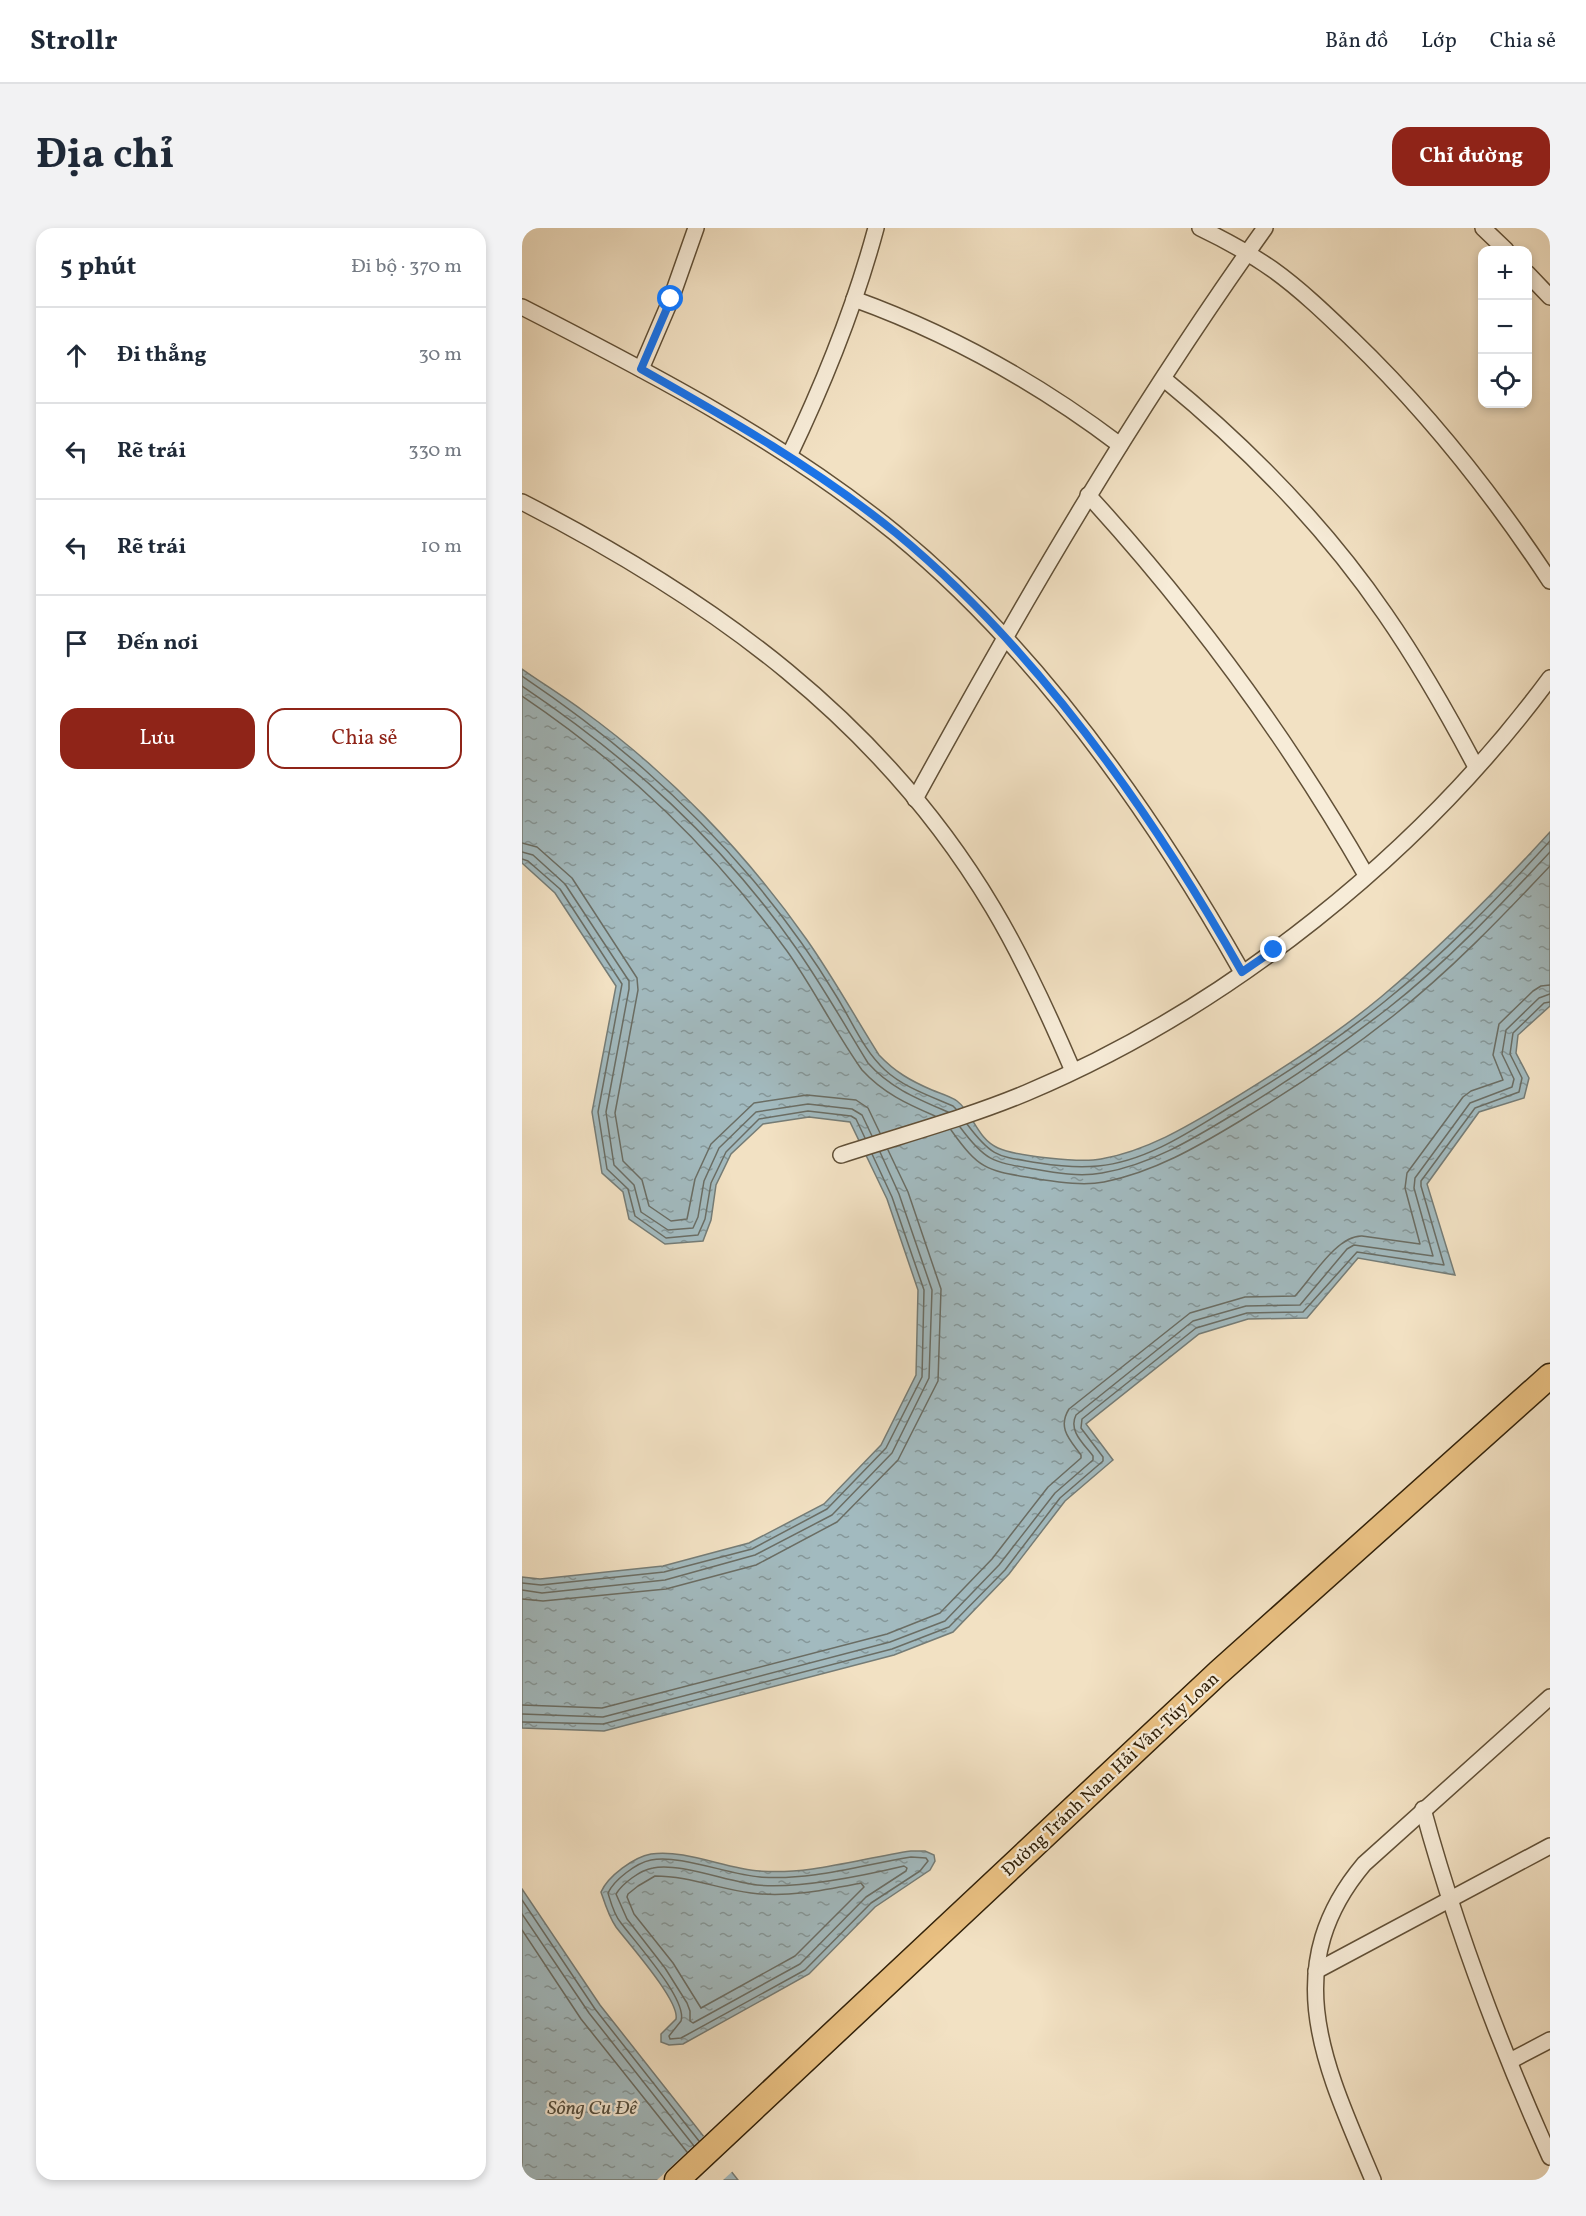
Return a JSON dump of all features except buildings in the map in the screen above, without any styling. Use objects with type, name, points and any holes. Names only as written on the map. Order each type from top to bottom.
[{"type":"highway","name":"Đường Tránh Nam Hải Vân-Túy Loan","points":[[677,2180],[1218,1673],[1550,1376]]},
{"type":"street","points":[[641,369],[671,299],[696,228]]},
{"type":"street","points":[[789,456],[819,389],[854,299],[876,228]]},
{"type":"street","points":[[1200,228],[1247,253],[1296,288],[1404,391],[1494,499],[1550,581]]},
{"type":"street","points":[[915,799],[1004,637],[1088,495],[1265,228]]},
{"type":"street","points":[[1483,228],[1502,246]]},
{"type":"street","points":[[1532,278],[1550,297]]},
{"type":"street","points":[[854,299],[925,327],[982,355],[1046,392],[1120,445]]},
{"type":"street","points":[[522,307],[641,369],[789,456],[841,491],[896,533],[954,586],[1004,637],[1055,697],[1138,807],[1201,901],[1242,972]]},
{"type":"street","points":[[1164,379],[1208,416],[1255,461],[1335,549],[1409,650],[1476,767]]},
{"type":"street","points":[[1088,495],[1164,582],[1249,693],[1306,776],[1366,875]]},
{"type":"street","points":[[522,502],[660,580],[742,635],[798,679],[885,764],[958,856],[992,908],[1035,986],[1073,1071]]},
{"type":"street","points":[[841,1155],[1025,1093],[1143,1035],[1242,972],[1305,926],[1366,875],[1431,814],[1476,767],[1550,678]]},
{"type":"street","points":[[1373,2180],[1324,2052],[1316,2010],[1316,1971],[1326,1927],[1344,1889],[1364,1864],[1550,1697]]},
{"type":"street","points":[[1424,1809],[1451,1899],[1510,2061],[1550,2157]]},
{"type":"street","points":[[1316,1971],[1550,1846]]},
{"type":"street","points":[[1510,2061],[1550,2040]]},
{"type":"water","points":[[522,669],[614,734],[675,787],[732,845],[807,940],[885,1061],[924,1087],[957,1101],[991,1144],[1007,1151],[1033,1156],[1091,1160],[1135,1150],[1198,1120],[1248,1090],[1326,1039],[1381,997],[1468,917],[1550,832],[1550,1006],[1518,1035],[1516,1053],[1529,1078],[1524,1098],[1479,1112],[1427,1184],[1455,1275],[1358,1258],[1307,1318],[1248,1319],[1199,1334],[1086,1424],[1113,1460],[1065,1501],[1009,1574],[953,1632],[894,1655],[604,1731],[522,1728],[522,1577],[540,1579],[663,1566],[749,1543],[824,1504],[881,1445],[916,1375],[918,1290],[887,1199],[850,1122],[809,1117],[763,1124],[731,1154],[716,1185],[711,1220],[703,1241],[665,1244],[629,1219],[623,1192],[602,1173],[592,1112],[616,986],[555,893],[522,863]]},
{"type":"water","points":[[911,1851],[925,1851],[934,1855],[935,1861],[930,1870],[875,1907],[809,1974],[683,2044],[669,2045],[661,2042],[661,2034],[676,2019],[675,2011],[662,1986],[614,1923],[601,1892],[609,1880],[622,1868],[644,1856],[664,1853],[760,1871],[798,1871]]},
{"type":"water","name":"Sông Cu Đê","points":[[522,1889],[600,2005],[738,2180],[522,2180]]},
{"type":"pier","points":[[706,2134],[734,2170],[723,2180],[657,2180]]},
{"type":"route","points":[[671,299],[641,369],[710,408],[815,473],[896,533],[922,556],[1004,637],[1087,737],[1177,864],[1242,972],[1274,950]]}]
